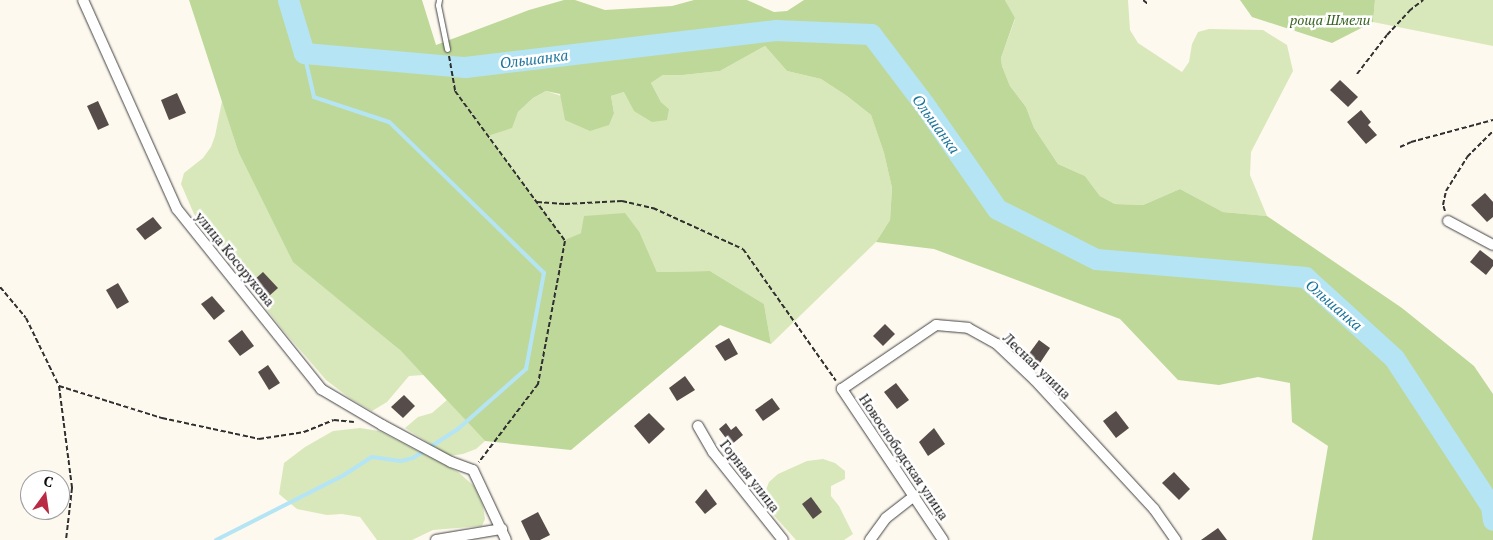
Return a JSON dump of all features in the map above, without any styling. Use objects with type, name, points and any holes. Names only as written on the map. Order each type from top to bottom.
[{"type":"street","name":"улица Косорукова","points":[[83,0],[177,209],[321,388],[382,425],[450,462],[473,470]]},
{"type":"street","points":[[1448,221],[1493,245]]},
{"type":"street","name":"Лесная улица","points":[[842,388],[936,325],[968,328],[997,344],[1035,380],[1154,509],[1176,540]]},
{"type":"street","name":"Новослободская улица","points":[[842,388],[942,540]]},
{"type":"street","name":"Горная улица","points":[[698,426],[713,452],[783,540]]},
{"type":"street","points":[[473,470],[506,540]]},
{"type":"street","points":[[870,540],[886,518],[914,496]]},
{"type":"street","points":[[436,540],[502,529]]},
{"type":"lane","points":[[439,0],[438,5],[447,49]]},
{"type":"path","points":[[1144,0],[1148,4]]},
{"type":"path","points":[[1357,74],[1387,35],[1409,11],[1423,0]]},
{"type":"path","points":[[447,49],[455,91],[565,241],[538,384],[473,470]]},
{"type":"path","points":[[1400,147],[1411,142],[1493,120]]},
{"type":"path","points":[[1448,221],[1443,205],[1446,191],[1467,156],[1493,130]]},
{"type":"path","points":[[537,202],[565,204],[622,201],[653,208],[743,249],[842,388]]},
{"type":"path","points":[[0,287],[26,318],[59,386],[72,488],[66,540]]},
{"type":"path","points":[[59,386],[162,418],[259,439],[304,432],[334,420],[363,423]]},
{"type":"green space","points":[[189,0],[422,0],[436,45],[529,10],[564,0],[575,0],[605,10],[672,6],[694,0],[747,0],[774,12],[787,11],[804,0],[1005,0],[1015,18],[1001,58],[1002,66],[1010,86],[1026,107],[1034,128],[1058,164],[1085,176],[1100,196],[1115,204],[1143,205],[1180,189],[1223,212],[1267,216],[1402,308],[1474,366],[1493,394],[1493,540],[1312,540],[1328,446],[1292,422],[1290,383],[1258,377],[1219,385],[1178,380],[1120,319],[934,249],[876,242],[890,220],[892,188],[884,153],[871,115],[821,79],[787,71],[765,46],[720,71],[663,75],[651,83],[661,102],[669,109],[667,120],[652,122],[634,111],[624,92],[611,96],[614,113],[609,125],[590,131],[565,120],[560,94],[546,91],[533,98],[518,112],[512,128],[488,136],[565,240],[581,233],[584,216],[625,213],[640,233],[657,272],[710,271],[764,304],[771,344],[720,325],[571,450],[485,441],[400,350],[293,262],[238,151]]},
{"type":"green space","points":[[1005,0],[1128,0],[1130,30],[1138,43],[1182,72],[1189,62],[1192,44],[1198,32],[1209,29],[1263,30],[1287,45],[1293,71],[1251,152],[1250,175],[1267,216],[1223,212],[1180,189],[1143,205],[1115,204],[1100,196],[1085,176],[1058,164],[1034,128],[1026,107],[1010,86],[1002,66],[1001,58],[1015,19]]},
{"type":"green space","name":"роща Шмели","points":[[1240,0],[1375,0],[1373,22],[1332,43],[1252,17]]},
{"type":"green space","points":[[1375,0],[1493,0],[1493,46],[1373,22]]},
{"type":"green space","points":[[765,46],[787,71],[821,79],[871,115],[884,153],[892,188],[890,220],[876,242],[771,344],[764,304],[710,271],[657,272],[640,233],[581,233],[565,241],[488,136],[511,128],[518,112],[533,98],[546,91],[614,113],[611,96],[624,92],[669,109],[661,102],[651,83],[663,75],[720,71]]},
{"type":"green space","points":[[222,101],[238,151],[400,350],[424,375],[409,376],[387,402],[372,411],[351,399],[326,380],[282,329],[194,214],[181,184],[184,173],[203,158],[211,147]]},
{"type":"green space","points":[[447,400],[485,441],[476,449],[463,454],[449,456],[405,428],[418,417],[432,413]]},
{"type":"green space","points":[[360,428],[379,431],[458,472],[474,486],[483,506],[485,519],[482,526],[433,530],[412,540],[377,540],[360,517],[342,514],[327,515],[297,509],[279,494],[284,463],[305,447],[333,431]]},
{"type":"green space","points":[[823,459],[835,463],[845,471],[845,479],[831,486],[831,496],[839,506],[853,534],[844,540],[796,540],[768,509],[764,495],[769,482],[778,474],[807,461]]},
{"type":"building","points":[[1340,80],[1358,97],[1348,107],[1330,90]]},
{"type":"building","points":[[177,93],[186,113],[169,120],[161,100]]},
{"type":"building","points":[[98,101],[109,125],[98,130],[87,106]]},
{"type":"building","points":[[1361,110],[1371,122],[1368,125],[1377,135],[1366,144],[1347,122]]},
{"type":"building","points":[[1485,193],[1493,202],[1493,217],[1487,222],[1471,205]]},
{"type":"building","points":[[153,217],[162,228],[145,240],[136,229]]},
{"type":"building","points":[[1480,250],[1493,260],[1493,266],[1486,275],[1470,262]]},
{"type":"building","points":[[263,272],[278,288],[269,296],[254,280]]},
{"type":"building","points":[[118,283],[129,302],[117,309],[106,290]]},
{"type":"building","points":[[212,296],[225,311],[214,320],[201,304]]},
{"type":"building","points":[[885,324],[895,334],[883,346],[873,336]]},
{"type":"building","points":[[242,330],[254,346],[240,356],[228,341]]},
{"type":"building","points":[[729,338],[738,354],[725,361],[715,346]]},
{"type":"building","points":[[1039,340],[1050,348],[1040,363],[1028,355]]},
{"type":"building","points":[[268,365],[280,383],[269,390],[258,372]]},
{"type":"building","points":[[685,376],[695,390],[677,401],[669,388]]},
{"type":"building","points":[[896,383],[909,400],[897,409],[884,392]]},
{"type":"building","points":[[404,395],[415,406],[403,418],[391,407]]},
{"type":"building","points":[[772,398],[780,409],[763,421],[755,410]]},
{"type":"building","points":[[1116,411],[1129,428],[1116,438],[1103,421]]},
{"type":"building","points":[[649,413],[665,429],[649,444],[634,426]]},
{"type":"building","points":[[726,423],[731,430],[736,426],[743,435],[731,445],[719,429]]},
{"type":"building","points":[[934,428],[945,444],[928,456],[919,442]]},
{"type":"building","points":[[1174,472],[1190,489],[1179,500],[1162,483]]},
{"type":"building","points":[[706,489],[717,504],[705,514],[695,502]]},
{"type":"building","points":[[811,497],[822,512],[813,519],[802,504]]},
{"type":"building","points":[[538,512],[550,535],[540,540],[530,540],[521,521]]},
{"type":"building","points":[[1218,528],[1227,540],[1201,540]]},
{"type":"waterway","name":"Ольшанка","points":[[288,0],[304,53],[465,67],[775,30],[871,34],[924,104],[997,209],[1096,259],[1305,277],[1394,358],[1491,506],[1493,520]]},
{"type":"waterway","points":[[216,540],[344,475],[372,457],[401,461],[413,458],[458,429],[526,369],[544,273],[389,122],[314,97],[304,53]]}]
